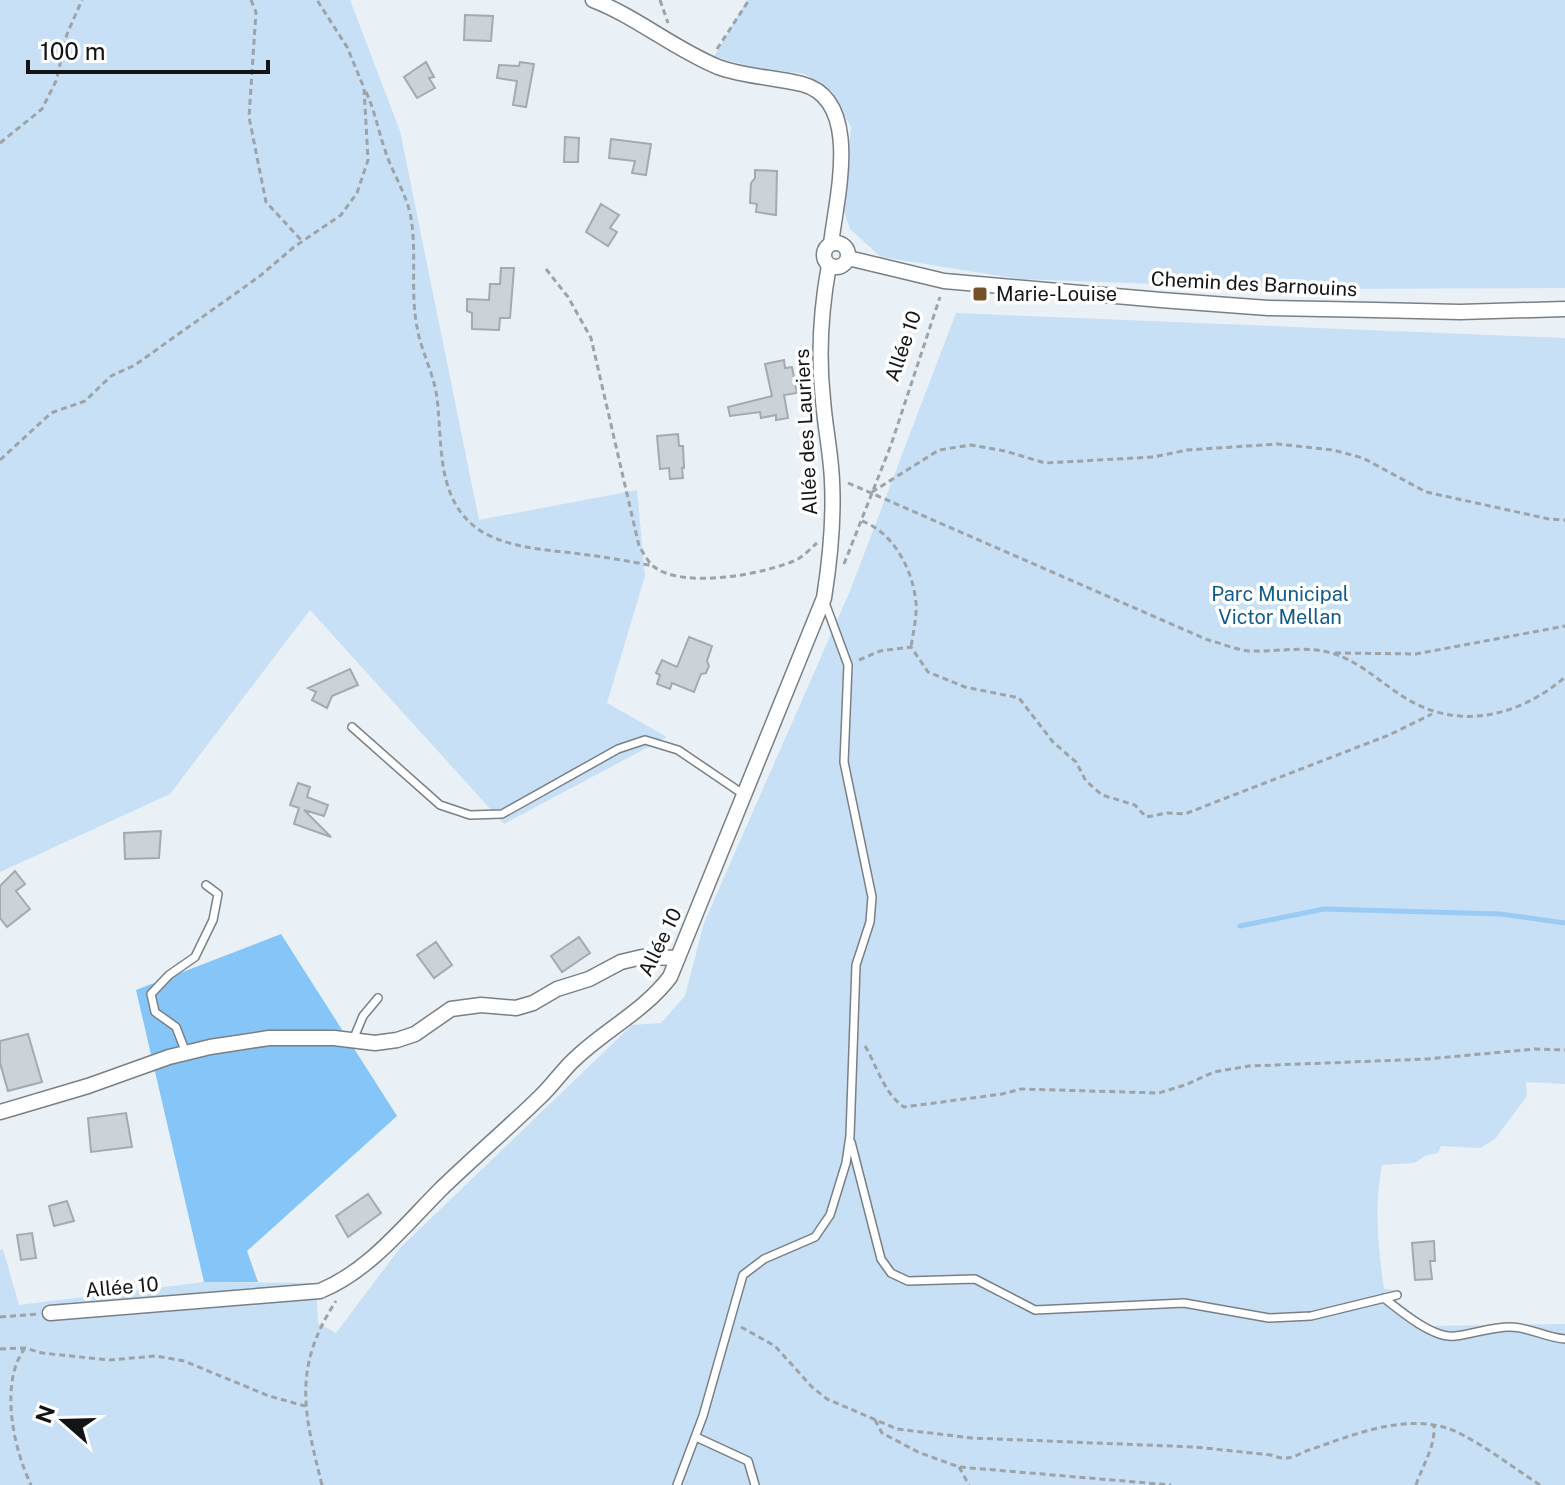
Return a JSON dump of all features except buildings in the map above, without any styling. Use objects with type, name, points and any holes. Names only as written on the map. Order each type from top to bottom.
[{"type":"street","points":[[593,0],[709,63],[734,72],[803,84],[823,94],[840,127],[841,138],[831,244],[825,254],[829,265],[840,266],[848,258]]},
{"type":"street","name":"Chemin des Barnouins","points":[[831,244],[843,245],[848,251],[848,258],[944,281],[1268,308],[1460,312],[1565,309]]},
{"type":"street","name":"Allée des Lauriers","points":[[824,598],[832,480],[822,398],[821,341],[829,265]]},
{"type":"street","name":"Allée 10","points":[[50,1313],[320,1291],[354,1274],[542,1095],[576,1057],[658,993],[670,977],[824,598]]},
{"type":"street","points":[[0,1112],[186,1053],[269,1038],[375,1043],[397,1040],[415,1034],[451,1009],[481,1005],[516,1008],[533,1003],[557,989],[589,979],[621,962],[642,957],[678,958]]},
{"type":"lane","points":[[677,1485],[696,1437],[743,1275],[764,1259],[815,1237],[830,1215],[846,1163],[850,1136],[856,965],[870,922],[872,897],[844,762],[848,665],[824,598]]},
{"type":"lane","points":[[352,727],[440,805],[470,815],[502,814],[618,749],[645,740],[678,750],[745,795]]},
{"type":"lane","points":[[186,1053],[176,1027],[155,1012],[151,994],[169,975],[195,957],[213,920],[218,894],[206,885]]},
{"type":"lane","points":[[353,1040],[363,1016],[378,998]]},
{"type":"lane","points":[[850,1136],[881,1259],[891,1273],[908,1281],[975,1279],[1035,1310],[1184,1303],[1269,1318],[1311,1316],[1397,1295]]},
{"type":"lane","points":[[1384,1298],[1404,1315],[1451,1337],[1508,1327],[1530,1329],[1565,1339]]},
{"type":"lane","points":[[696,1437],[748,1461],[755,1485]]},
{"type":"path","points":[[0,143],[42,109],[56,81],[67,34],[82,0]]},
{"type":"path","points":[[251,0],[256,12],[249,117],[266,202],[302,241]]},
{"type":"path","points":[[317,0],[347,47],[373,107],[385,151],[408,206],[413,299],[417,329],[437,395],[441,458],[454,502],[474,526],[488,535],[517,545],[653,566],[691,579],[757,572],[802,556],[831,529]]},
{"type":"path","points":[[709,63],[749,0]]},
{"type":"path","points":[[0,460],[51,413],[85,401],[111,376],[148,356],[341,215],[357,193],[368,160],[364,88]]},
{"type":"path","points":[[546,269],[568,297],[591,338],[639,546],[653,566]]},
{"type":"path","name":"Allée 10","points":[[840,575],[935,317],[944,281]]},
{"type":"path","points":[[872,492],[939,450],[971,445],[1045,463],[1153,457],[1187,450],[1278,444],[1333,450],[1363,458],[1426,492],[1456,500],[1565,520]]},
{"type":"path","points":[[832,480],[856,485],[1208,640],[1247,651],[1292,648],[1333,653],[1416,654],[1565,626]]},
{"type":"path","points":[[861,521],[878,527],[904,559],[916,603],[911,647],[928,672],[965,687],[1019,698],[1053,742],[1076,762],[1086,781],[1102,795],[1135,805],[1146,817],[1185,814],[1199,809],[1299,772],[1434,713]]},
{"type":"path","points":[[848,665],[880,651],[911,647]]},
{"type":"path","points":[[1333,653],[1365,668],[1406,698],[1434,713],[1468,719],[1513,709],[1551,689],[1565,677]]},
{"type":"path","points":[[853,1036],[865,1044],[891,1098],[904,1107],[1021,1089],[1159,1093],[1214,1072],[1249,1066],[1427,1059],[1535,1049],[1565,1050]]},
{"type":"path","points":[[322,1485],[305,1406],[308,1365],[323,1321],[338,1298]]},
{"type":"path","points":[[0,1317],[50,1313]]},
{"type":"path","points":[[731,1323],[775,1346],[827,1399],[897,1429],[972,1438],[1195,1447],[1271,1455],[1282,1459],[1293,1458],[1383,1426],[1419,1423],[1460,1433],[1540,1485]]},
{"type":"path","points":[[0,1349],[25,1348],[69,1357],[109,1360],[156,1356],[184,1361],[269,1396],[305,1406]]},
{"type":"path","points":[[8,1368],[15,1355],[25,1348]]},
{"type":"path","points":[[875,1420],[882,1433],[918,1452],[959,1467],[1171,1485]]},
{"type":"path","points":[[1416,1485],[1423,1464],[1435,1444],[1434,1426]]},
{"type":"path","points":[[8,1427],[31,1485]]},
{"type":"path","points":[[959,1467],[969,1485]]},
{"type":"green space","points":[[0,0],[350,0],[400,131],[479,520],[637,490],[645,576],[607,703],[667,737],[504,824],[310,610],[170,794],[0,872]]},
{"type":"green space","points":[[747,0],[1565,0],[1565,288],[1293,289],[1020,279],[881,257],[850,229],[843,208],[851,127],[832,92],[805,74],[758,68],[714,57]]},
{"type":"green space","name":"Parc Municipal Victor Mellan","points":[[956,313],[1565,338],[1565,1084],[1526,1082],[1527,1096],[1495,1139],[1480,1148],[1441,1146],[1438,1153],[1414,1163],[1382,1165],[1378,1211],[1384,1289],[1395,1290],[1397,1303],[1431,1326],[1565,1324],[1565,1485],[0,1485],[0,1250],[3,1249],[19,1305],[204,1282],[316,1283],[318,1323],[336,1333],[400,1248],[632,1025],[661,1023],[685,996],[704,923],[850,591]]},
{"type":"shaded area","points":[[281,934],[397,1116],[247,1251],[258,1282],[204,1282],[136,990]]},
{"type":"waterway","points":[[1240,926],[1324,909],[1500,914],[1565,923]]},
{"type":"place","name":"Marie-Louise","points":[[980,294]]}]
